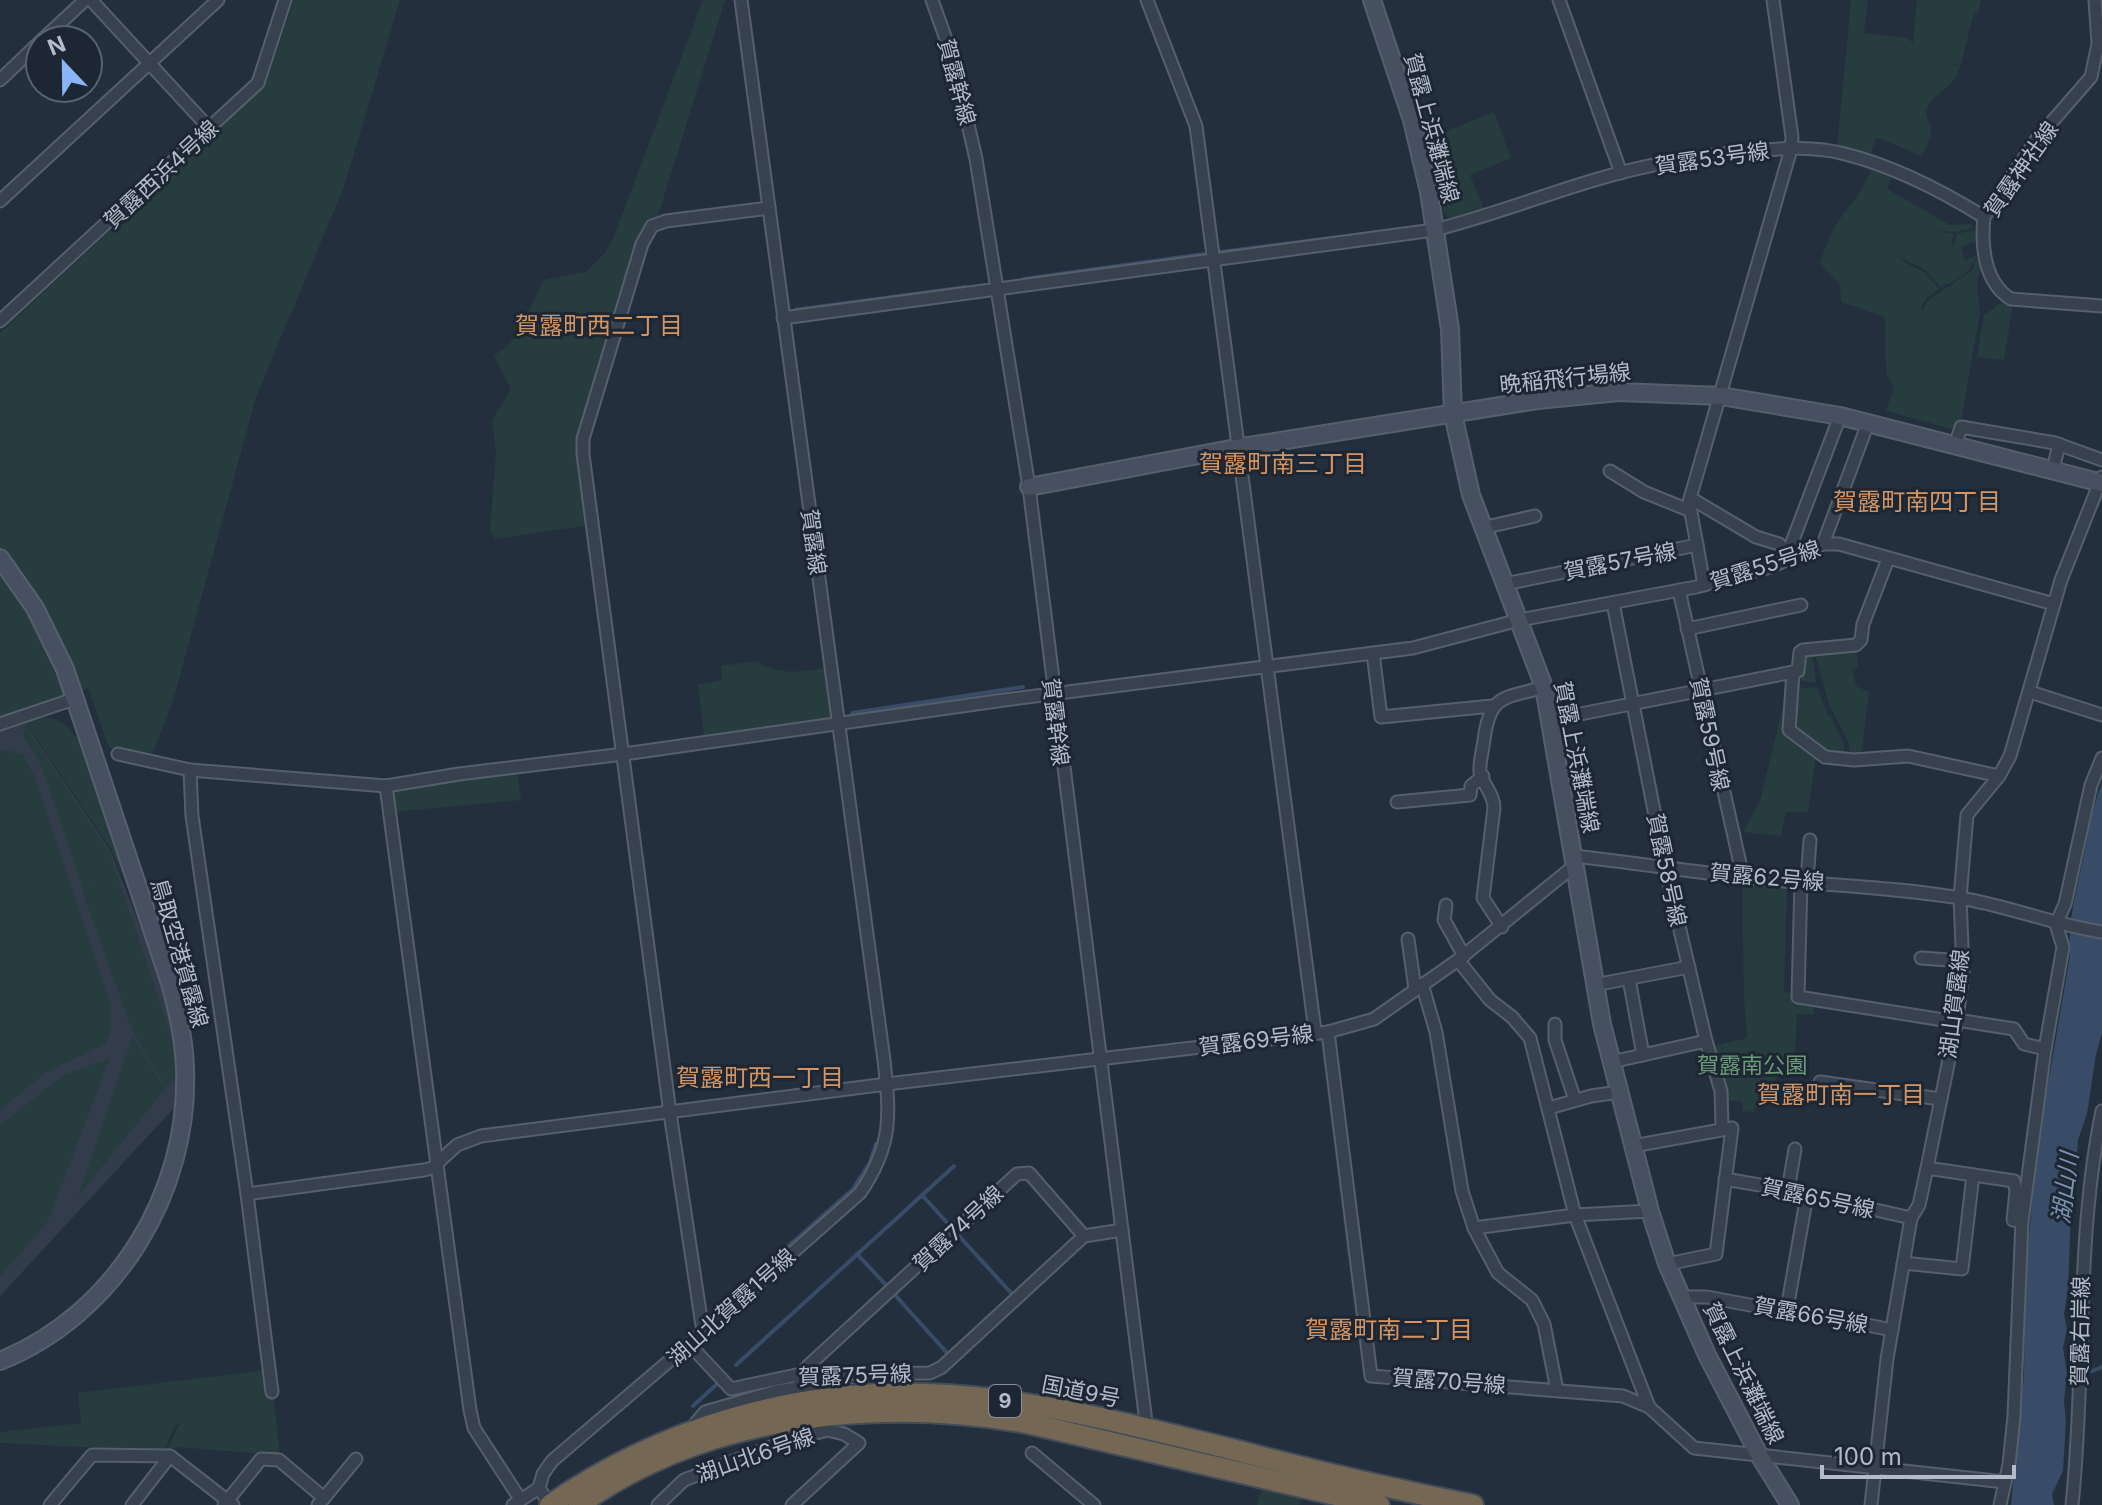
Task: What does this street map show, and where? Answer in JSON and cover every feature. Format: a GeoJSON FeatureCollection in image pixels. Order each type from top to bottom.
{"type":"FeatureCollection","features":[{"type":"Feature","properties":{"kind":"highway","name":"国道9号"},"geometry":{"type":"LineString","coordinates":[[547,1501],[621,1461],[688,1432],[737,1417],[783,1406],[873,1395],[930,1394],[988,1399],[1147,1428],[1473,1505]]}},
{"type":"Feature","properties":{"kind":"highway","name":"国道9号"},"geometry":{"type":"LineString","coordinates":[[579,1505],[622,1478],[694,1447],[768,1425],[846,1413],[905,1410],[993,1417],[1150,1450],[1356,1502],[1379,1505]]}},
{"type":"Feature","properties":{"kind":"street"},"geometry":{"type":"LineString","coordinates":[[59,24],[85,0]]}},
{"type":"Feature","properties":{"kind":"street"},"geometry":{"type":"LineString","coordinates":[[91,0],[210,129]]}},
{"type":"Feature","properties":{"kind":"street"},"geometry":{"type":"LineString","coordinates":[[0,201],[218,0]]}},
{"type":"Feature","properties":{"kind":"street","name":"賀露西浜4号線"},"geometry":{"type":"LineString","coordinates":[[0,321],[258,83],[285,0]]}},
{"type":"Feature","properties":{"kind":"street","name":"賀露線"},"geometry":{"type":"LineString","coordinates":[[741,0],[887,1084]]}},
{"type":"Feature","properties":{"kind":"street","name":"賀露幹線"},"geometry":{"type":"LineString","coordinates":[[932,0],[953,59],[976,159],[1029,487],[1150,1450]]}},
{"type":"Feature","properties":{"kind":"street"},"geometry":{"type":"LineString","coordinates":[[1147,0],[1196,126],[1236,448],[1322,1031]]}},
{"type":"Feature","properties":{"kind":"street","name":"賀露上浜灘端線"},"geometry":{"type":"LineString","coordinates":[[1372,0],[1412,120],[1429,192],[1450,329],[1453,414],[1471,495],[1544,687],[1594,985],[1650,1211],[1667,1264],[1707,1355],[1759,1455],[1790,1505]]}},
{"type":"Feature","properties":{"kind":"street"},"geometry":{"type":"LineString","coordinates":[[1559,0],[1621,173]]}},
{"type":"Feature","properties":{"kind":"street"},"geometry":{"type":"LineString","coordinates":[[1697,545],[1691,505],[1791,149],[1792,137],[1773,0]]}},
{"type":"Feature","properties":{"kind":"street","name":"賀露神社線"},"geometry":{"type":"LineString","coordinates":[[2095,0],[2098,44],[2091,77],[2037,139],[1984,217],[1982,231],[1985,258],[1991,277],[2001,293],[2011,299],[2102,306]]}},
{"type":"Feature","properties":{"kind":"street"},"geometry":{"type":"LineString","coordinates":[[0,80],[24,57]]}},
{"type":"Feature","properties":{"kind":"street","name":"賀露53号線"},"geometry":{"type":"LineString","coordinates":[[783,318],[1434,230],[1491,216],[1621,173],[1709,155],[1791,149],[1845,154],[1895,170],[1984,217]]}},
{"type":"Feature","properties":{"kind":"street"},"geometry":{"type":"LineString","coordinates":[[703,1332],[670,1113],[583,439],[642,244],[652,226],[666,221],[769,208]]}},
{"type":"Feature","properties":{"kind":"street","name":"晩稲飛行場線"},"geometry":{"type":"LineString","coordinates":[[1029,487],[1236,448],[1537,400],[1605,393],[1670,392],[1721,396],[1840,416],[2101,481]]}},
{"type":"Feature","properties":{"kind":"street"},"geometry":{"type":"LineString","coordinates":[[1791,557],[1791,545],[1840,416]]}},
{"type":"Feature","properties":{"kind":"street"},"geometry":{"type":"LineString","coordinates":[[1823,544],[1868,423]]}},
{"type":"Feature","properties":{"kind":"street"},"geometry":{"type":"LineString","coordinates":[[1955,446],[1961,427],[2059,444],[2102,460]]}},
{"type":"Feature","properties":{"kind":"street"},"geometry":{"type":"LineString","coordinates":[[2053,470],[2059,444]]}},
{"type":"Feature","properties":{"kind":"street"},"geometry":{"type":"LineString","coordinates":[[1610,471],[1644,492],[1691,505],[1756,537],[1779,544],[1791,557]]}},
{"type":"Feature","properties":{"kind":"street","name":"湖山賀露線"},"geometry":{"type":"LineString","coordinates":[[1871,1505],[1903,1263],[1911,1218],[1919,1205],[1956,1021],[1963,961],[1960,898],[1967,815],[1999,776],[2010,756],[2061,580],[2101,481]]}},
{"type":"Feature","properties":{"kind":"street"},"geometry":{"type":"LineString","coordinates":[[1482,528],[1535,516]]}},
{"type":"Feature","properties":{"kind":"street","name":"賀露55号線"},"geometry":{"type":"LineString","coordinates":[[118,754],[190,770],[386,786],[1433,644],[1519,620],[1704,585],[1770,567],[1823,544],[1839,544],[2054,604]]}},
{"type":"Feature","properties":{"kind":"street","name":"賀露57号線"},"geometry":{"type":"LineString","coordinates":[[1505,584],[1697,545],[1704,585]]}},
{"type":"Feature","properties":{"kind":"street","name":"鳥取空港賀露線"},"geometry":{"type":"LineString","coordinates":[[0,558],[44,624],[77,698],[176,1003],[186,1071],[183,1121],[173,1172],[145,1232],[120,1270],[90,1302],[65,1324],[30,1347],[0,1361]]}},
{"type":"Feature","properties":{"kind":"street"},"geometry":{"type":"LineString","coordinates":[[1550,720],[1798,671],[1800,652],[1803,650],[1856,645],[1861,640],[1863,624],[1888,559]]}},
{"type":"Feature","properties":{"kind":"street","name":"賀露59号線"},"geometry":{"type":"LineString","coordinates":[[1679,590],[1743,877]]}},
{"type":"Feature","properties":{"kind":"street","name":"賀露58号線"},"geometry":{"type":"LineString","coordinates":[[1613,603],[1665,866],[1706,1041],[1721,1091],[1722,1128],[1732,1128],[1725,1179]]}},
{"type":"Feature","properties":{"kind":"street"},"geometry":{"type":"LineString","coordinates":[[1687,629],[1801,605]]}},
{"type":"Feature","properties":{"kind":"street"},"geometry":{"type":"LineString","coordinates":[[1373,653],[1381,717],[1492,706],[1503,699],[1544,687]]}},
{"type":"Feature","properties":{"kind":"street"},"geometry":{"type":"LineString","coordinates":[[1793,672],[1789,730],[1825,757],[1854,760],[1908,756],[1999,776]]}},
{"type":"Feature","properties":{"kind":"street"},"geometry":{"type":"LineString","coordinates":[[2030,692],[2102,715]]}},
{"type":"Feature","properties":{"kind":"street"},"geometry":{"type":"LineString","coordinates":[[0,724],[77,698]]}},
{"type":"Feature","properties":{"kind":"street"},"geometry":{"type":"LineString","coordinates":[[1492,706],[1480,771],[1494,801],[1483,898],[1502,927]]}},
{"type":"Feature","properties":{"kind":"street"},"geometry":{"type":"LineString","coordinates":[[2000,1505],[2014,1416],[2022,1221],[2045,1049],[2063,947],[2056,924],[2065,904],[2091,785],[2102,758]]}},
{"type":"Feature","properties":{"kind":"street"},"geometry":{"type":"LineString","coordinates":[[190,770],[192,816],[247,1194],[272,1392]]}},
{"type":"Feature","properties":{"kind":"street"},"geometry":{"type":"LineString","coordinates":[[1397,802],[1470,795],[1471,786],[1483,776]]}},
{"type":"Feature","properties":{"kind":"street"},"geometry":{"type":"LineString","coordinates":[[386,786],[474,1428],[517,1502],[547,1501]]}},
{"type":"Feature","properties":{"kind":"street"},"geometry":{"type":"LineString","coordinates":[[1810,840],[1804,881],[1798,997],[2014,1029],[2024,1044],[2045,1049]]}},
{"type":"Feature","properties":{"kind":"street","name":"賀露69号線"},"geometry":{"type":"LineString","coordinates":[[247,1194],[424,1170],[432,1168],[437,1160],[457,1145],[481,1136],[1322,1031],[1374,1019],[1502,927],[1574,861]]}},
{"type":"Feature","properties":{"kind":"street","name":"賀露62号線"},"geometry":{"type":"LineString","coordinates":[[1574,861],[1665,866],[1743,877],[1960,898],[2019,911],[2056,924],[2102,932]]}},
{"type":"Feature","properties":{"kind":"street"},"geometry":{"type":"LineString","coordinates":[[1446,905],[1444,920],[1461,958],[1490,1000],[1512,1017],[1530,1038],[1575,1215],[1649,1407]]}},
{"type":"Feature","properties":{"kind":"street"},"geometry":{"type":"LineString","coordinates":[[1408,939],[1418,987],[1436,1032],[1462,1191],[1474,1228],[1498,1273],[1532,1300],[1544,1324],[1557,1390]]}},
{"type":"Feature","properties":{"kind":"street"},"geometry":{"type":"LineString","coordinates":[[1921,958],[1963,961]]}},
{"type":"Feature","properties":{"kind":"street"},"geometry":{"type":"LineString","coordinates":[[1594,985],[1689,967]]}},
{"type":"Feature","properties":{"kind":"street"},"geometry":{"type":"LineString","coordinates":[[1629,979],[1643,1055]]}},
{"type":"Feature","properties":{"kind":"street"},"geometry":{"type":"LineString","coordinates":[[1555,1024],[1555,1040],[1575,1100]]}},
{"type":"Feature","properties":{"kind":"street","name":"賀露70号線"},"geometry":{"type":"LineString","coordinates":[[1322,1031],[1371,1376],[1623,1396],[1649,1407],[1694,1448],[2005,1482]]}},
{"type":"Feature","properties":{"kind":"street"},"geometry":{"type":"LineString","coordinates":[[1611,1062],[1706,1041]]}},
{"type":"Feature","properties":{"kind":"street"},"geometry":{"type":"LineString","coordinates":[[1820,1082],[1940,1099]]}},
{"type":"Feature","properties":{"kind":"street","name":"湖山北賀露1号線"},"geometry":{"type":"LineString","coordinates":[[547,1501],[543,1474],[552,1461],[860,1193],[884,1150],[888,1128],[887,1084]]}},
{"type":"Feature","properties":{"kind":"street"},"geometry":{"type":"LineString","coordinates":[[1549,1108],[1619,1092]]}},
{"type":"Feature","properties":{"kind":"street","name":"賀露右岸線"},"geometry":{"type":"LineString","coordinates":[[2072,1505],[2087,1200],[2102,1111]]}},
{"type":"Feature","properties":{"kind":"street"},"geometry":{"type":"LineString","coordinates":[[1633,1146],[1722,1128]]}},
{"type":"Feature","properties":{"kind":"street"},"geometry":{"type":"LineString","coordinates":[[1788,1190],[1795,1149]]}},
{"type":"Feature","properties":{"kind":"street"},"geometry":{"type":"LineString","coordinates":[[1927,1168],[2014,1181],[2013,1220],[2022,1221]]}},
{"type":"Feature","properties":{"kind":"street","name":"賀露74号線"},"geometry":{"type":"LineString","coordinates":[[800,1380],[1017,1174],[1029,1173],[1084,1236]]}},
{"type":"Feature","properties":{"kind":"street"},"geometry":{"type":"LineString","coordinates":[[1903,1263],[1962,1269],[1973,1175]]}},
{"type":"Feature","properties":{"kind":"street"},"geometry":{"type":"LineString","coordinates":[[1667,1264],[1716,1254],[1725,1179]]}},
{"type":"Feature","properties":{"kind":"street","name":"賀露65号線"},"geometry":{"type":"LineString","coordinates":[[1725,1179],[1911,1218]]}},
{"type":"Feature","properties":{"kind":"street"},"geometry":{"type":"LineString","coordinates":[[1787,1309],[1807,1195]]}},
{"type":"Feature","properties":{"kind":"street"},"geometry":{"type":"LineString","coordinates":[[1474,1228],[1575,1215],[1650,1211]]}},
{"type":"Feature","properties":{"kind":"street"},"geometry":{"type":"LineString","coordinates":[[1084,1236],[1122,1230]]}},
{"type":"Feature","properties":{"kind":"street","name":"賀露75号線"},"geometry":{"type":"LineString","coordinates":[[749,1385],[930,1373],[942,1367],[1084,1236]]}},
{"type":"Feature","properties":{"kind":"street","name":"賀露66号線"},"geometry":{"type":"LineString","coordinates":[[1682,1297],[1707,1297],[1787,1309],[1892,1330]]}},
{"type":"Feature","properties":{"kind":"street"},"geometry":{"type":"LineString","coordinates":[[689,1344],[731,1389],[749,1385],[749,1398]]}},
{"type":"Feature","properties":{"kind":"street"},"geometry":{"type":"LineString","coordinates":[[688,1432],[705,1412],[800,1380],[873,1395]]}},
{"type":"Feature","properties":{"kind":"street","name":"湖山北6号線"},"geometry":{"type":"LineString","coordinates":[[658,1505],[684,1480],[781,1443],[827,1430],[844,1434],[859,1443],[792,1505]]}},
{"type":"Feature","properties":{"kind":"street"},"geometry":{"type":"LineString","coordinates":[[1032,1453],[1094,1505]]}},
{"type":"Feature","properties":{"kind":"street"},"geometry":{"type":"LineString","coordinates":[[50,1505],[92,1455],[170,1456],[228,1503],[261,1459],[279,1460],[321,1501],[356,1459]]}},
{"type":"Feature","properties":{"kind":"street"},"geometry":{"type":"LineString","coordinates":[[132,1505],[170,1456]]}},
{"type":"Feature","properties":{"kind":"shaded area"},"geometry":{"type":"Polygon","coordinates":[[[24,721],[110,850],[160,976],[173,1028],[177,1082],[174,1108],[0,1296],[0,726],[24,721]]]}},
{"type":"Feature","properties":{"kind":"green space"},"geometry":{"type":"Polygon","coordinates":[[[294,0],[400,0],[344,187],[256,397],[173,701],[151,757],[109,748],[88,688],[0,720],[0,333],[261,90],[294,0]]]}},
{"type":"Feature","properties":{"kind":"green space"},"geometry":{"type":"Polygon","coordinates":[[[703,0],[725,0],[656,222],[652,224],[583,431],[591,525],[495,539],[490,530],[496,454],[492,420],[511,389],[494,355],[521,330],[544,280],[586,272],[605,253],[613,239],[703,0]]]}},
{"type":"Feature","properties":{"kind":"green space"},"geometry":{"type":"Polygon","coordinates":[[[1851,0],[1868,0],[1864,33],[1907,38],[1913,43],[1917,0],[1981,0],[1978,13],[1974,12],[1961,65],[1948,64],[1960,66],[1957,75],[1928,106],[1926,113],[1931,134],[1922,156],[1876,137],[1870,158],[1837,148],[1851,0]]]}},
{"type":"Feature","properties":{"kind":"green space"},"geometry":{"type":"Polygon","coordinates":[[[1494,112],[1511,158],[1470,175],[1485,211],[1454,219],[1444,214],[1428,139],[1494,112]]]}},
{"type":"Feature","properties":{"kind":"green space"},"geometry":{"type":"Polygon","coordinates":[[[1872,167],[1893,175],[1887,189],[1950,225],[1971,224],[1973,228],[1956,232],[1937,231],[1954,234],[1953,246],[1957,234],[1974,230],[1977,240],[1961,247],[1965,260],[1980,254],[1974,260],[1966,273],[1940,287],[1927,271],[1899,256],[1926,273],[1939,289],[1926,299],[1921,308],[1923,312],[1927,301],[1973,270],[1974,262],[1980,257],[1982,266],[1977,283],[1980,313],[1960,426],[1952,429],[1886,411],[1894,387],[1886,375],[1885,317],[1841,302],[1840,285],[1820,263],[1835,227],[1862,188],[1872,167]]]}},
{"type":"Feature","properties":{"kind":"green space"},"geometry":{"type":"Polygon","coordinates":[[[2004,301],[2013,303],[2004,360],[1977,357],[1984,315],[2004,301]]]}},
{"type":"Feature","properties":{"kind":"green space"},"geometry":{"type":"Polygon","coordinates":[[[1857,648],[1858,667],[1852,670],[1856,686],[1869,692],[1861,757],[1851,758],[1848,741],[1829,705],[1816,657],[1813,658],[1816,683],[1801,681],[1802,656],[1857,648]]]}},
{"type":"Feature","properties":{"kind":"green space"},"geometry":{"type":"Polygon","coordinates":[[[756,661],[781,671],[825,668],[830,718],[708,738],[704,736],[698,685],[722,680],[721,666],[756,661]]]}},
{"type":"Feature","properties":{"kind":"green space"},"geometry":{"type":"Polygon","coordinates":[[[1798,683],[1801,688],[1817,687],[1828,716],[1831,716],[1844,744],[1846,758],[1822,750],[1802,731],[1793,728],[1795,686],[1798,683]]]}},
{"type":"Feature","properties":{"kind":"green space"},"geometry":{"type":"Polygon","coordinates":[[[1782,711],[1816,756],[1808,812],[1786,812],[1781,836],[1743,832],[1760,801],[1782,711]]]}},
{"type":"Feature","properties":{"kind":"green space"},"geometry":{"type":"Polygon","coordinates":[[[44,717],[64,724],[84,745],[124,871],[121,872],[111,849],[25,721],[44,717]]]}},
{"type":"Feature","properties":{"kind":"green space"},"geometry":{"type":"Polygon","coordinates":[[[23,722],[109,851],[174,1045],[176,1076],[166,1088],[133,1032],[82,891],[95,885],[83,889],[41,765],[24,738],[23,722]]]}},
{"type":"Feature","properties":{"kind":"green space"},"geometry":{"type":"Polygon","coordinates":[[[8,750],[24,756],[34,775],[111,1006],[111,1031],[105,1044],[46,1072],[0,1110],[0,751],[8,750]]]}},
{"type":"Feature","properties":{"kind":"green space"},"geometry":{"type":"Polygon","coordinates":[[[517,769],[521,800],[392,812],[391,798],[398,789],[517,769]]]}},
{"type":"Feature","properties":{"kind":"green space","name":"賀露南公園"},"geometry":{"type":"Polygon","coordinates":[[[1742,881],[1787,885],[1784,992],[1794,993],[1814,1003],[1814,1014],[1797,1014],[1795,1051],[1753,1112],[1742,1111],[1742,1102],[1727,1100],[1722,1076],[1726,1075],[1725,1068],[1720,1067],[1712,1046],[1747,1038],[1742,881]]]}},
{"type":"Feature","properties":{"kind":"green space"},"geometry":{"type":"Polygon","coordinates":[[[132,1035],[165,1089],[78,1196],[129,1048],[132,1035]]]}},
{"type":"Feature","properties":{"kind":"green space"},"geometry":{"type":"Polygon","coordinates":[[[1322,1036],[1363,1381],[1323,1059],[1322,1036]]]}},
{"type":"Feature","properties":{"kind":"green space"},"geometry":{"type":"Polygon","coordinates":[[[110,1058],[47,1223],[0,1276],[0,1125],[64,1075],[110,1058]]]}},
{"type":"Feature","properties":{"kind":"green space"},"geometry":{"type":"Polygon","coordinates":[[[266,1370],[273,1392],[280,1455],[177,1447],[166,1451],[181,1421],[174,1428],[164,1451],[0,1443],[0,1432],[81,1423],[78,1393],[266,1370]]]}},
{"type":"Feature","properties":{"kind":"green space"},"geometry":{"type":"Polygon","coordinates":[[[1262,1488],[1303,1498],[1299,1505],[1257,1505],[1262,1488]]]}},
{"type":"Feature","properties":{"kind":"water"},"geometry":{"type":"Polygon","coordinates":[[[1411,228],[1220,252],[1220,250],[1411,228]]]}},
{"type":"Feature","properties":{"kind":"water"},"geometry":{"type":"Polygon","coordinates":[[[1205,254],[1023,280],[1023,277],[1205,254]]]}},
{"type":"Feature","properties":{"kind":"water"},"geometry":{"type":"Polygon","coordinates":[[[967,285],[967,288],[794,310],[794,308],[967,285]]]}},
{"type":"Feature","properties":{"kind":"water","name":"湖山川"},"geometry":{"type":"Polygon","coordinates":[[[2102,783],[2102,1033],[2087,1114],[2078,1140],[2072,1186],[2068,1289],[2064,1314],[2067,1330],[2063,1348],[2067,1373],[2063,1471],[2052,1494],[2054,1505],[2011,1505],[2024,1375],[2025,1285],[2036,1154],[2070,956],[2074,903],[2102,783]]]}},
{"type":"Feature","properties":{"kind":"waterway"},"geometry":{"type":"LineString","coordinates":[[852,713],[1023,687]]}},
{"type":"Feature","properties":{"kind":"waterway"},"geometry":{"type":"LineString","coordinates":[[708,1317],[853,1189],[870,1162],[876,1144]]}},
{"type":"Feature","properties":{"kind":"waterway"},"geometry":{"type":"LineString","coordinates":[[736,1365],[954,1166]]}},
{"type":"Feature","properties":{"kind":"waterway"},"geometry":{"type":"LineString","coordinates":[[922,1195],[951,1227]]}},
{"type":"Feature","properties":{"kind":"waterway"},"geometry":{"type":"LineString","coordinates":[[959,1236],[1013,1295]]}},
{"type":"Feature","properties":{"kind":"waterway"},"geometry":{"type":"LineString","coordinates":[[857,1254],[887,1286]]}},
{"type":"Feature","properties":{"kind":"waterway"},"geometry":{"type":"LineString","coordinates":[[895,1295],[948,1354]]}},
{"type":"Feature","properties":{"kind":"waterway"},"geometry":{"type":"LineString","coordinates":[[2092,1371],[2102,1367]]}},
{"type":"Feature","properties":{"kind":"waterway"},"geometry":{"type":"LineString","coordinates":[[693,1406],[717,1384]]}},
{"type":"Feature","properties":{"kind":"district","name":"賀露町西二丁目"},"geometry":{"type":"Point","coordinates":[599,325]}},
{"type":"Feature","properties":{"kind":"district","name":"賀露町南三丁目"},"geometry":{"type":"Point","coordinates":[1283,463]}},
{"type":"Feature","properties":{"kind":"district","name":"賀露町南四丁目"},"geometry":{"type":"Point","coordinates":[1917,501]}},
{"type":"Feature","properties":{"kind":"district","name":"賀露町西一丁目"},"geometry":{"type":"Point","coordinates":[760,1077]}},
{"type":"Feature","properties":{"kind":"district","name":"賀露町南一丁目"},"geometry":{"type":"Point","coordinates":[1841,1094]}},
{"type":"Feature","properties":{"kind":"district","name":"賀露町南二丁目"},"geometry":{"type":"Point","coordinates":[1389,1329]}}]}
